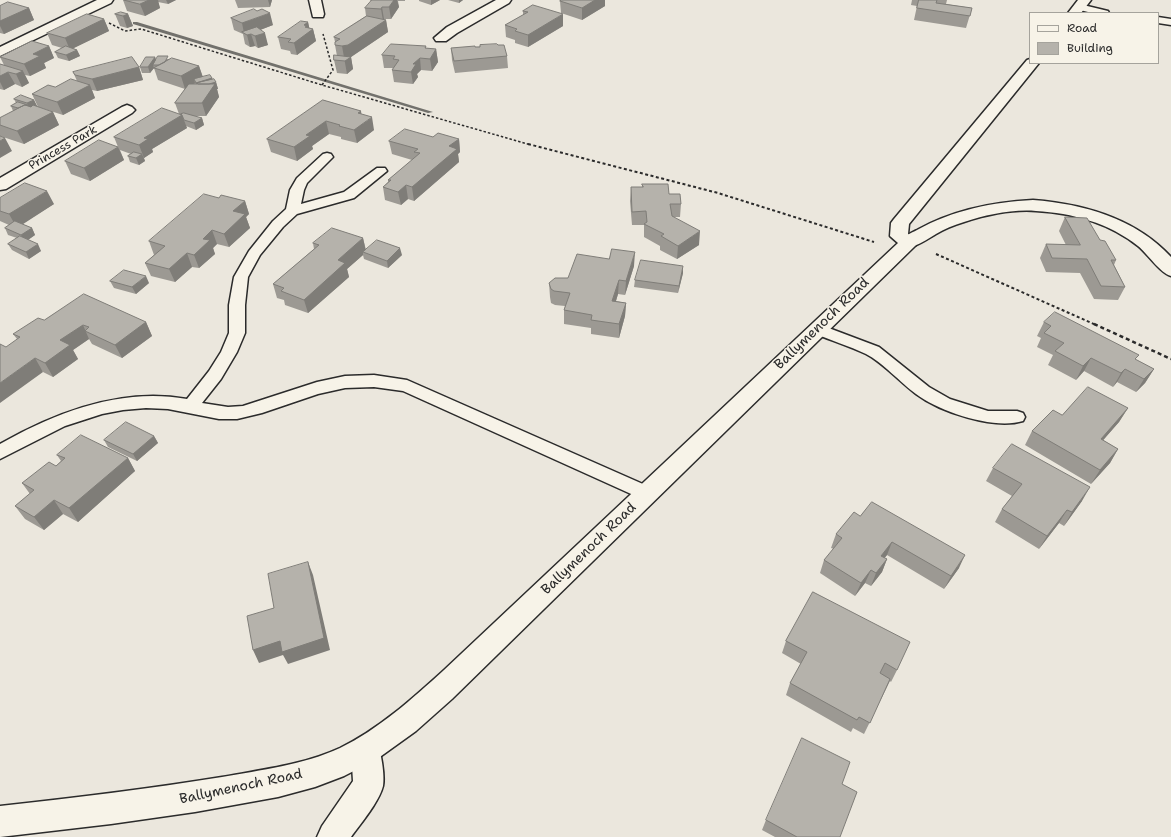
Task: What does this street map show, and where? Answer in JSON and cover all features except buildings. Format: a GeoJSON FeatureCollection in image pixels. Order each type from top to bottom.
{"type":"FeatureCollection","features":[{"type":"Feature","properties":{"kind":"street"},"geometry":{"type":"LineString","coordinates":[[0,52],[107,0]]}},
{"type":"Feature","properties":{"kind":"street"},"geometry":{"type":"LineString","coordinates":[[315,0],[318,14]]}},
{"type":"Feature","properties":{"kind":"street"},"geometry":{"type":"LineString","coordinates":[[441,38],[452,30],[505,0]]}},
{"type":"Feature","properties":{"kind":"street"},"geometry":{"type":"LineString","coordinates":[[904,246],[899,236],[900,223],[1031,64]]}},
{"type":"Feature","properties":{"kind":"street","name":"Princess Park"},"geometry":{"type":"LineString","coordinates":[[0,185],[127,110]]}},
{"type":"Feature","properties":{"kind":"street","name":"Ballymenoch Road"},"geometry":{"type":"LineString","coordinates":[[0,822],[182,800],[260,786],[335,764],[366,750],[395,732],[420,711],[904,246],[926,230],[976,212],[1024,205],[1054,206],[1087,214],[1125,229],[1150,245],[1171,270]]}},
{"type":"Feature","properties":{"kind":"street"},"geometry":{"type":"LineString","coordinates":[[333,837],[368,785],[366,750]]}},
{"type":"Feature","properties":{"kind":"lane"},"geometry":{"type":"LineString","coordinates":[[1079,7],[1100,12]]}},
{"type":"Feature","properties":{"kind":"lane"},"geometry":{"type":"LineString","coordinates":[[1159,20],[1171,22]]}},
{"type":"Feature","properties":{"kind":"lane"},"geometry":{"type":"LineString","coordinates":[[191,406],[215,374],[229,352],[237,333],[237,305],[241,277],[254,254],[278,224],[292,211],[296,204],[297,188],[312,170],[327,157]]}},
{"type":"Feature","properties":{"kind":"lane"},"geometry":{"type":"LineString","coordinates":[[292,211],[349,195],[381,171]]}},
{"type":"Feature","properties":{"kind":"lane"},"geometry":{"type":"LineString","coordinates":[[818,329],[873,350],[923,391],[944,402],[988,417],[1017,417]]}},
{"type":"Feature","properties":{"kind":"lane"},"geometry":{"type":"LineString","coordinates":[[0,452],[43,428],[67,418],[93,410],[144,402],[168,402],[191,406],[205,411],[237,413],[253,410],[331,384],[359,380],[390,382],[407,386],[646,493]]}},
{"type":"Feature","properties":{"kind":"path"},"geometry":{"type":"LineString","coordinates":[[82,12],[104,18],[112,25],[125,31],[141,29],[322,85],[568,155],[718,193],[904,246],[1171,359]]}},
{"type":"Feature","properties":{"kind":"path"},"geometry":{"type":"LineString","coordinates":[[318,14],[333,70],[322,85]]}},
{"type":"Feature","properties":{"kind":"waterway"},"geometry":{"type":"LineString","coordinates":[[135,23],[430,112]]}}]}
